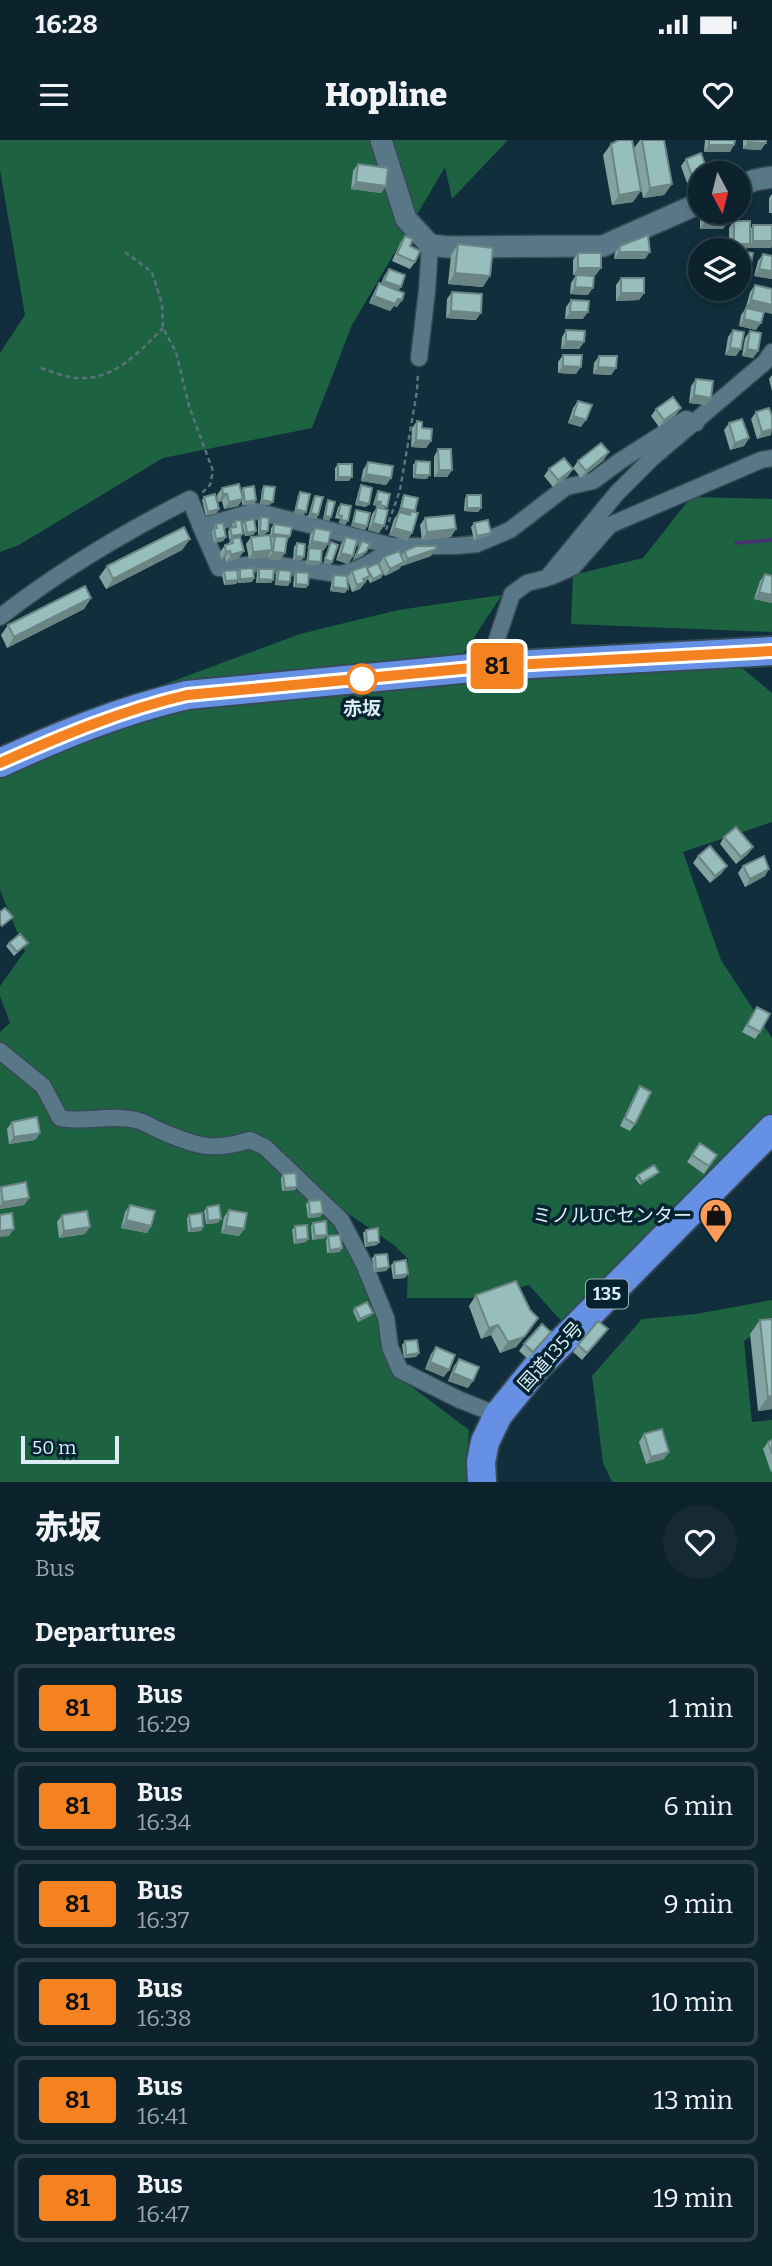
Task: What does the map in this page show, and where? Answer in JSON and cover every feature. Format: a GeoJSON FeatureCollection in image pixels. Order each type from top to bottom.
{"type":"FeatureCollection","features":[{"type":"Feature","properties":{"kind":"highway"},"geometry":{"type":"LineString","coordinates":[[0,763],[109,717],[187,695],[493,666],[772,651]]}},
{"type":"Feature","properties":{"kind":"highway","name":"国道135号"},"geometry":{"type":"LineString","coordinates":[[482,1482],[481,1462],[485,1442],[498,1415],[536,1368],[772,1129]]}},
{"type":"Feature","properties":{"kind":"street"},"geometry":{"type":"LineString","coordinates":[[381,140],[406,219],[430,245],[603,246],[688,208]]}},
{"type":"Feature","properties":{"kind":"street"},"geometry":{"type":"LineString","coordinates":[[751,182],[772,177]]}},
{"type":"Feature","properties":{"kind":"street"},"geometry":{"type":"LineString","coordinates":[[419,358],[428,291],[430,245]]}},
{"type":"Feature","properties":{"kind":"street"},"geometry":{"type":"LineString","coordinates":[[547,578],[617,494],[651,459],[765,362],[772,352]]}},
{"type":"Feature","properties":{"kind":"street"},"geometry":{"type":"LineString","coordinates":[[201,527],[255,511],[387,545],[455,547],[477,544],[510,530],[566,487],[593,481],[686,419],[695,423]]}},
{"type":"Feature","properties":{"kind":"street"},"geometry":{"type":"LineString","coordinates":[[493,666],[497,639],[512,594],[527,583],[573,568],[610,525],[761,460],[772,458]]}},
{"type":"Feature","properties":{"kind":"street"},"geometry":{"type":"LineString","coordinates":[[0,617],[71,565],[190,499],[219,569],[265,564],[347,573],[387,553],[387,545]]}},
{"type":"Feature","properties":{"kind":"street"},"geometry":{"type":"LineString","coordinates":[[0,1051],[43,1086],[60,1118],[76,1121],[109,1118],[136,1120],[206,1148],[250,1140],[265,1147],[341,1220],[364,1264],[386,1318],[390,1347],[400,1370],[460,1400],[498,1415]]}},
{"type":"Feature","properties":{"kind":"path"},"geometry":{"type":"LineString","coordinates":[[125,251],[152,272],[162,304],[163,328],[176,352],[189,406],[213,471],[210,485],[204,492],[190,499]]}},
{"type":"Feature","properties":{"kind":"path"},"geometry":{"type":"LineString","coordinates":[[41,368],[78,378],[98,377],[127,363],[163,328]]}},
{"type":"Feature","properties":{"kind":"path"},"geometry":{"type":"LineString","coordinates":[[387,545],[400,490],[417,391],[419,358]]}},
{"type":"Feature","properties":{"kind":"green space"},"geometry":{"type":"Polygon","coordinates":[[[0,140],[508,140],[452,199],[445,167],[352,325],[312,428],[163,458],[19,545],[0,552],[0,353],[25,315],[0,170],[0,140]]]}},
{"type":"Feature","properties":{"kind":"green space"},"geometry":{"type":"Polygon","coordinates":[[[691,497],[772,499],[772,632],[571,624],[573,575],[643,558],[691,497]]]}},
{"type":"Feature","properties":{"kind":"green space"},"geometry":{"type":"Polygon","coordinates":[[[502,595],[442,686],[534,677],[741,667],[772,693],[772,822],[683,852],[721,960],[772,1038],[772,1113],[563,1323],[529,1285],[474,1298],[407,1298],[408,1259],[394,1245],[252,1148],[332,1218],[392,1332],[404,1381],[469,1430],[467,1482],[0,1482],[0,1032],[10,1023],[0,996],[0,986],[25,951],[0,890],[0,773],[79,740],[157,687],[300,634],[398,610],[502,595]]]}},
{"type":"Feature","properties":{"kind":"green space"},"geometry":{"type":"Polygon","coordinates":[[[772,1300],[772,1321],[744,1341],[752,1422],[772,1420],[772,1482],[612,1482],[603,1463],[592,1376],[642,1319],[696,1314],[772,1300]]]}},
{"type":"Feature","properties":{"kind":"building"},"geometry":{"type":"Polygon","coordinates":[[[619,140],[632,140],[641,191],[619,195],[611,144],[619,140]]]}},
{"type":"Feature","properties":{"kind":"building"},"geometry":{"type":"Polygon","coordinates":[[[642,140],[664,140],[672,184],[650,188],[642,140]]]}},
{"type":"Feature","properties":{"kind":"building"},"geometry":{"type":"Polygon","coordinates":[[[709,140],[735,140],[734,145],[709,145],[709,140]]]}},
{"type":"Feature","properties":{"kind":"building"},"geometry":{"type":"Polygon","coordinates":[[[766,140],[766,143],[748,142],[766,140]]]}},
{"type":"Feature","properties":{"kind":"building"},"geometry":{"type":"Polygon","coordinates":[[[701,153],[704,161],[688,161],[688,165],[686,159],[701,153]]]}},
{"type":"Feature","properties":{"kind":"building"},"geometry":{"type":"Polygon","coordinates":[[[358,164],[388,168],[386,186],[356,182],[358,164]]]}},
{"type":"Feature","properties":{"kind":"building"},"geometry":{"type":"Polygon","coordinates":[[[734,224],[750,224],[750,238],[734,238],[734,224]]]}},
{"type":"Feature","properties":{"kind":"building"},"geometry":{"type":"Polygon","coordinates":[[[753,225],[772,225],[772,241],[753,241],[753,225]]]}},
{"type":"Feature","properties":{"kind":"building"},"geometry":{"type":"Polygon","coordinates":[[[648,235],[650,252],[619,252],[620,246],[648,235]]]}},
{"type":"Feature","properties":{"kind":"building"},"geometry":{"type":"Polygon","coordinates":[[[405,236],[413,239],[410,246],[420,251],[415,262],[397,254],[405,236]]]}},
{"type":"Feature","properties":{"kind":"building"},"geometry":{"type":"Polygon","coordinates":[[[458,244],[493,248],[490,276],[455,273],[458,244]]]}},
{"type":"Feature","properties":{"kind":"building"},"geometry":{"type":"Polygon","coordinates":[[[578,253],[601,253],[601,268],[578,268],[578,253]]]}},
{"type":"Feature","properties":{"kind":"building"},"geometry":{"type":"Polygon","coordinates":[[[763,254],[772,256],[772,271],[759,269],[763,254]]]}},
{"type":"Feature","properties":{"kind":"building"},"geometry":{"type":"Polygon","coordinates":[[[389,269],[405,275],[401,287],[384,281],[389,269]]]}},
{"type":"Feature","properties":{"kind":"building"},"geometry":{"type":"Polygon","coordinates":[[[576,275],[594,276],[593,288],[575,287],[576,275]]]}},
{"type":"Feature","properties":{"kind":"building"},"geometry":{"type":"Polygon","coordinates":[[[621,278],[644,278],[644,293],[621,293],[621,278]]]}},
{"type":"Feature","properties":{"kind":"building"},"geometry":{"type":"Polygon","coordinates":[[[379,283],[404,293],[402,300],[398,299],[395,304],[374,296],[379,283]]]}},
{"type":"Feature","properties":{"kind":"building"},"geometry":{"type":"Polygon","coordinates":[[[755,285],[772,289],[772,305],[751,300],[755,285]]]}},
{"type":"Feature","properties":{"kind":"building"},"geometry":{"type":"Polygon","coordinates":[[[452,292],[482,294],[481,313],[451,311],[452,292]]]}},
{"type":"Feature","properties":{"kind":"building"},"geometry":{"type":"Polygon","coordinates":[[[571,300],[589,301],[588,312],[570,312],[571,300]]]}},
{"type":"Feature","properties":{"kind":"building"},"geometry":{"type":"Polygon","coordinates":[[[746,308],[764,312],[761,323],[744,319],[746,308]]]}},
{"type":"Feature","properties":{"kind":"building"},"geometry":{"type":"Polygon","coordinates":[[[566,330],[585,331],[584,342],[566,341],[566,330]]]}},
{"type":"Feature","properties":{"kind":"building"},"geometry":{"type":"Polygon","coordinates":[[[733,330],[744,332],[741,349],[730,348],[733,330]]]}},
{"type":"Feature","properties":{"kind":"building"},"geometry":{"type":"Polygon","coordinates":[[[750,331],[761,333],[758,351],[747,349],[750,331]]]}},
{"type":"Feature","properties":{"kind":"building"},"geometry":{"type":"Polygon","coordinates":[[[563,355],[582,355],[581,367],[563,366],[563,355]]]}},
{"type":"Feature","properties":{"kind":"building"},"geometry":{"type":"Polygon","coordinates":[[[599,356],[617,356],[616,368],[598,367],[599,356]]]}},
{"type":"Feature","properties":{"kind":"building"},"geometry":{"type":"Polygon","coordinates":[[[696,379],[713,381],[711,398],[694,395],[696,379]]]}},
{"type":"Feature","properties":{"kind":"building"},"geometry":{"type":"Polygon","coordinates":[[[673,397],[681,408],[664,420],[656,409],[673,397]]]}},
{"type":"Feature","properties":{"kind":"building"},"geometry":{"type":"Polygon","coordinates":[[[578,401],[592,405],[586,420],[573,416],[578,401]]]}},
{"type":"Feature","properties":{"kind":"building"},"geometry":{"type":"Polygon","coordinates":[[[769,408],[772,429],[762,432],[756,412],[769,408]]]}},
{"type":"Feature","properties":{"kind":"building"},"geometry":{"type":"Polygon","coordinates":[[[742,419],[749,438],[735,443],[729,423],[742,419]]]}},
{"type":"Feature","properties":{"kind":"building"},"geometry":{"type":"Polygon","coordinates":[[[417,421],[422,422],[422,428],[432,429],[431,441],[416,440],[417,421]]]}},
{"type":"Feature","properties":{"kind":"building"},"geometry":{"type":"Polygon","coordinates":[[[601,443],[609,452],[586,471],[578,461],[601,443]]]}},
{"type":"Feature","properties":{"kind":"building"},"geometry":{"type":"Polygon","coordinates":[[[438,449],[451,449],[452,470],[439,470],[438,449]]]}},
{"type":"Feature","properties":{"kind":"building"},"geometry":{"type":"Polygon","coordinates":[[[564,458],[573,469],[558,480],[549,469],[564,458]]]}},
{"type":"Feature","properties":{"kind":"building"},"geometry":{"type":"Polygon","coordinates":[[[416,461],[430,462],[430,475],[415,475],[416,461]]]}},
{"type":"Feature","properties":{"kind":"building"},"geometry":{"type":"Polygon","coordinates":[[[368,462],[393,466],[391,478],[366,474],[368,462]]]}},
{"type":"Feature","properties":{"kind":"building"},"geometry":{"type":"Polygon","coordinates":[[[338,464],[352,464],[352,477],[338,477],[338,464]]]}},
{"type":"Feature","properties":{"kind":"building"},"geometry":{"type":"Polygon","coordinates":[[[239,484],[243,499],[229,502],[222,488],[239,484]]]}},
{"type":"Feature","properties":{"kind":"building"},"geometry":{"type":"Polygon","coordinates":[[[361,485],[372,488],[369,504],[358,501],[361,485]]]}},
{"type":"Feature","properties":{"kind":"building"},"geometry":{"type":"Polygon","coordinates":[[[254,486],[256,500],[245,502],[243,488],[254,486]]]}},
{"type":"Feature","properties":{"kind":"building"},"geometry":{"type":"Polygon","coordinates":[[[264,486],[275,487],[273,502],[262,500],[264,486]]]}},
{"type":"Feature","properties":{"kind":"building"},"geometry":{"type":"Polygon","coordinates":[[[378,491],[390,494],[387,507],[376,501],[378,491]]]}},
{"type":"Feature","properties":{"kind":"building"},"geometry":{"type":"Polygon","coordinates":[[[300,492],[310,494],[306,512],[296,509],[300,492]]]}},
{"type":"Feature","properties":{"kind":"building"},"geometry":{"type":"Polygon","coordinates":[[[215,494],[219,509],[208,512],[204,497],[215,494]]]}},
{"type":"Feature","properties":{"kind":"building"},"geometry":{"type":"Polygon","coordinates":[[[404,495],[418,498],[415,511],[401,508],[404,495]]]}},
{"type":"Feature","properties":{"kind":"building"},"geometry":{"type":"Polygon","coordinates":[[[467,495],[481,495],[481,508],[467,508],[467,495]]]}},
{"type":"Feature","properties":{"kind":"building"},"geometry":{"type":"Polygon","coordinates":[[[315,496],[323,497],[318,515],[311,513],[315,496]]]}},
{"type":"Feature","properties":{"kind":"building"},"geometry":{"type":"Polygon","coordinates":[[[328,500],[335,502],[331,517],[325,516],[328,500]]]}},
{"type":"Feature","properties":{"kind":"building"},"geometry":{"type":"Polygon","coordinates":[[[341,504],[351,506],[348,521],[341,520],[342,516],[338,515],[341,504]]]}},
{"type":"Feature","properties":{"kind":"building"},"geometry":{"type":"Polygon","coordinates":[[[377,507],[388,510],[384,526],[373,523],[377,507]]]}},
{"type":"Feature","properties":{"kind":"building"},"geometry":{"type":"Polygon","coordinates":[[[356,510],[370,513],[367,526],[353,523],[356,510]]]}},
{"type":"Feature","properties":{"kind":"building"},"geometry":{"type":"Polygon","coordinates":[[[411,511],[418,513],[412,533],[394,528],[399,512],[410,515],[411,511]]]}},
{"type":"Feature","properties":{"kind":"building"},"geometry":{"type":"Polygon","coordinates":[[[454,515],[456,529],[427,532],[425,518],[454,515]]]}},
{"type":"Feature","properties":{"kind":"building"},"geometry":{"type":"Polygon","coordinates":[[[261,517],[269,518],[268,531],[260,531],[261,517]]]}},
{"type":"Feature","properties":{"kind":"building"},"geometry":{"type":"Polygon","coordinates":[[[254,519],[256,531],[247,533],[245,521],[254,519]]]}},
{"type":"Feature","properties":{"kind":"building"},"geometry":{"type":"Polygon","coordinates":[[[241,520],[243,534],[232,536],[230,528],[236,527],[235,521],[241,520]]]}},
{"type":"Feature","properties":{"kind":"building"},"geometry":{"type":"Polygon","coordinates":[[[488,520],[491,533],[477,536],[474,523],[488,520]]]}},
{"type":"Feature","properties":{"kind":"building"},"geometry":{"type":"Polygon","coordinates":[[[223,523],[226,537],[216,539],[214,528],[217,528],[216,524],[223,523]]]}},
{"type":"Feature","properties":{"kind":"building"},"geometry":{"type":"Polygon","coordinates":[[[274,524],[292,527],[290,536],[273,534],[274,524]]]}},
{"type":"Feature","properties":{"kind":"building"},"geometry":{"type":"Polygon","coordinates":[[[184,527],[190,539],[113,579],[107,566],[184,527]]]}},
{"type":"Feature","properties":{"kind":"building"},"geometry":{"type":"Polygon","coordinates":[[[315,528],[331,531],[328,544],[312,541],[315,528]]]}},
{"type":"Feature","properties":{"kind":"building"},"geometry":{"type":"Polygon","coordinates":[[[270,535],[272,550],[253,552],[251,537],[270,535]]]}},
{"type":"Feature","properties":{"kind":"building"},"geometry":{"type":"Polygon","coordinates":[[[275,536],[287,537],[285,553],[273,552],[275,536]]]}},
{"type":"Feature","properties":{"kind":"building"},"geometry":{"type":"Polygon","coordinates":[[[240,537],[244,551],[231,555],[230,551],[226,552],[225,545],[240,537]]]}},
{"type":"Feature","properties":{"kind":"building"},"geometry":{"type":"Polygon","coordinates":[[[346,537],[357,540],[353,556],[341,553],[346,537]]]}},
{"type":"Feature","properties":{"kind":"building"},"geometry":{"type":"Polygon","coordinates":[[[362,541],[370,544],[366,552],[355,557],[362,541]]]}},
{"type":"Feature","properties":{"kind":"building"},"geometry":{"type":"Polygon","coordinates":[[[331,542],[338,545],[332,562],[325,559],[331,542]]]}},
{"type":"Feature","properties":{"kind":"building"},"geometry":{"type":"Polygon","coordinates":[[[297,543],[305,544],[304,557],[296,556],[297,543]]]}},
{"type":"Feature","properties":{"kind":"building"},"geometry":{"type":"Polygon","coordinates":[[[416,546],[436,546],[436,549],[407,559],[405,551],[416,546]]]}},
{"type":"Feature","properties":{"kind":"building"},"geometry":{"type":"Polygon","coordinates":[[[309,548],[322,549],[321,562],[308,561],[309,548]]]}},
{"type":"Feature","properties":{"kind":"building"},"geometry":{"type":"Polygon","coordinates":[[[399,551],[404,562],[390,569],[384,557],[399,551]]]}},
{"type":"Feature","properties":{"kind":"building"},"geometry":{"type":"Polygon","coordinates":[[[378,563],[383,574],[373,579],[367,568],[378,563]]]}},
{"type":"Feature","properties":{"kind":"building"},"geometry":{"type":"Polygon","coordinates":[[[366,566],[370,576],[357,585],[352,571],[366,566]]]}},
{"type":"Feature","properties":{"kind":"building"},"geometry":{"type":"Polygon","coordinates":[[[253,568],[254,578],[240,579],[240,569],[253,568]]]}},
{"type":"Feature","properties":{"kind":"building"},"geometry":{"type":"Polygon","coordinates":[[[259,569],[274,569],[273,580],[259,579],[259,569]]]}},
{"type":"Feature","properties":{"kind":"building"},"geometry":{"type":"Polygon","coordinates":[[[237,570],[238,580],[226,581],[224,571],[237,570]]]}},
{"type":"Feature","properties":{"kind":"building"},"geometry":{"type":"Polygon","coordinates":[[[279,570],[291,571],[290,582],[277,581],[279,570]]]}},
{"type":"Feature","properties":{"kind":"building"},"geometry":{"type":"Polygon","coordinates":[[[296,572],[309,573],[308,585],[296,584],[296,572]]]}},
{"type":"Feature","properties":{"kind":"building"},"geometry":{"type":"Polygon","coordinates":[[[765,574],[772,576],[772,595],[759,592],[765,574]]]}},
{"type":"Feature","properties":{"kind":"building"},"geometry":{"type":"Polygon","coordinates":[[[334,575],[347,576],[348,589],[333,587],[334,575]]]}},
{"type":"Feature","properties":{"kind":"building"},"geometry":{"type":"Polygon","coordinates":[[[85,586],[91,598],[14,637],[8,625],[85,586]]]}},
{"type":"Feature","properties":{"kind":"building"},"geometry":{"type":"Polygon","coordinates":[[[736,827],[753,847],[741,857],[724,837],[736,827]]]}},
{"type":"Feature","properties":{"kind":"building"},"geometry":{"type":"Polygon","coordinates":[[[710,846],[727,866],[715,876],[698,856],[710,846]]]}},
{"type":"Feature","properties":{"kind":"building"},"geometry":{"type":"Polygon","coordinates":[[[764,856],[769,869],[750,879],[743,866],[764,856]]]}},
{"type":"Feature","properties":{"kind":"building"},"geometry":{"type":"Polygon","coordinates":[[[5,908],[13,917],[2,926],[0,912],[5,908]]]}},
{"type":"Feature","properties":{"kind":"building"},"geometry":{"type":"Polygon","coordinates":[[[20,934],[28,943],[17,952],[9,943],[20,934]]]}},
{"type":"Feature","properties":{"kind":"building"},"geometry":{"type":"Polygon","coordinates":[[[757,1007],[770,1014],[760,1032],[747,1025],[757,1007]]]}},
{"type":"Feature","properties":{"kind":"building"},"geometry":{"type":"Polygon","coordinates":[[[640,1086],[651,1092],[635,1124],[625,1118],[640,1086]]]}},
{"type":"Feature","properties":{"kind":"building"},"geometry":{"type":"Polygon","coordinates":[[[37,1117],[40,1133],[14,1137],[12,1122],[37,1117]]]}},
{"type":"Feature","properties":{"kind":"building"},"geometry":{"type":"Polygon","coordinates":[[[700,1143],[717,1155],[709,1166],[692,1155],[700,1143]]]}},
{"type":"Feature","properties":{"kind":"building"},"geometry":{"type":"Polygon","coordinates":[[[654,1165],[659,1172],[642,1182],[638,1175],[654,1165]]]}},
{"type":"Feature","properties":{"kind":"building"},"geometry":{"type":"Polygon","coordinates":[[[296,1173],[297,1187],[285,1188],[283,1174],[296,1173]]]}},
{"type":"Feature","properties":{"kind":"building"},"geometry":{"type":"Polygon","coordinates":[[[26,1182],[29,1198],[3,1202],[1,1187],[26,1182]]]}},
{"type":"Feature","properties":{"kind":"building"},"geometry":{"type":"Polygon","coordinates":[[[321,1200],[323,1213],[310,1215],[309,1201],[321,1200]]]}},
{"type":"Feature","properties":{"kind":"building"},"geometry":{"type":"Polygon","coordinates":[[[130,1205],[155,1211],[151,1226],[126,1220],[130,1205]]]}},
{"type":"Feature","properties":{"kind":"building"},"geometry":{"type":"Polygon","coordinates":[[[219,1205],[221,1219],[208,1221],[207,1207],[219,1205]]]}},
{"type":"Feature","properties":{"kind":"building"},"geometry":{"type":"Polygon","coordinates":[[[229,1210],[247,1213],[244,1229],[226,1226],[229,1210]]]}},
{"type":"Feature","properties":{"kind":"building"},"geometry":{"type":"Polygon","coordinates":[[[87,1211],[90,1227],[64,1231],[62,1215],[87,1211]]]}},
{"type":"Feature","properties":{"kind":"building"},"geometry":{"type":"Polygon","coordinates":[[[12,1213],[14,1229],[0,1231],[0,1215],[12,1213]]]}},
{"type":"Feature","properties":{"kind":"building"},"geometry":{"type":"Polygon","coordinates":[[[202,1213],[203,1227],[191,1229],[189,1215],[202,1213]]]}},
{"type":"Feature","properties":{"kind":"building"},"geometry":{"type":"Polygon","coordinates":[[[326,1221],[327,1235],[315,1236],[313,1223],[326,1221]]]}},
{"type":"Feature","properties":{"kind":"building"},"geometry":{"type":"Polygon","coordinates":[[[307,1225],[308,1239],[296,1240],[295,1226],[307,1225]]]}},
{"type":"Feature","properties":{"kind":"building"},"geometry":{"type":"Polygon","coordinates":[[[378,1228],[379,1242],[367,1243],[366,1230],[378,1228]]]}},
{"type":"Feature","properties":{"kind":"building"},"geometry":{"type":"Polygon","coordinates":[[[340,1235],[342,1248],[330,1250],[328,1236],[340,1235]]]}},
{"type":"Feature","properties":{"kind":"building"},"geometry":{"type":"Polygon","coordinates":[[[387,1254],[389,1267],[376,1269],[375,1255],[387,1254]]]}},
{"type":"Feature","properties":{"kind":"building"},"geometry":{"type":"Polygon","coordinates":[[[406,1260],[408,1274],[395,1276],[394,1262],[406,1260]]]}},
{"type":"Feature","properties":{"kind":"building"},"geometry":{"type":"Polygon","coordinates":[[[516,1281],[530,1310],[538,1318],[524,1337],[508,1342],[498,1325],[489,1328],[476,1295],[516,1281]]]}},
{"type":"Feature","properties":{"kind":"building"},"geometry":{"type":"Polygon","coordinates":[[[367,1302],[373,1313],[360,1319],[355,1308],[367,1302]]]}},
{"type":"Feature","properties":{"kind":"building"},"geometry":{"type":"Polygon","coordinates":[[[772,1319],[772,1396],[768,1397],[760,1320],[772,1319]]]}},
{"type":"Feature","properties":{"kind":"building"},"geometry":{"type":"Polygon","coordinates":[[[598,1321],[608,1329],[587,1353],[578,1345],[598,1321]]]}},
{"type":"Feature","properties":{"kind":"building"},"geometry":{"type":"Polygon","coordinates":[[[542,1324],[551,1332],[533,1352],[524,1344],[542,1324]]]}},
{"type":"Feature","properties":{"kind":"building"},"geometry":{"type":"Polygon","coordinates":[[[417,1340],[419,1353],[406,1355],[405,1341],[417,1340]]]}},
{"type":"Feature","properties":{"kind":"building"},"geometry":{"type":"Polygon","coordinates":[[[436,1347],[455,1355],[449,1370],[430,1362],[436,1347]]]}},
{"type":"Feature","properties":{"kind":"building"},"geometry":{"type":"Polygon","coordinates":[[[459,1359],[479,1367],[473,1381],[453,1373],[459,1359]]]}},
{"type":"Feature","properties":{"kind":"building"},"geometry":{"type":"Polygon","coordinates":[[[662,1429],[669,1452],[651,1457],[644,1434],[662,1429]]]}},
{"type":"Feature","properties":{"kind":"waterway"},"geometry":{"type":"LineString","coordinates":[[736,543],[772,540]]}},
{"type":"Feature","properties":{"kind":"bus line","name":"81"},"geometry":{"type":"LineString","coordinates":[[0,763],[109,717],[187,695],[493,666],[772,651]]}},
{"type":"Feature","properties":{"kind":"place","name":"赤坂"},"geometry":{"type":"Point","coordinates":[362,679]}},
{"type":"Feature","properties":{"kind":"place","name":"ミノルUCセンター"},"geometry":{"type":"Point","coordinates":[716,1245]}}]}
